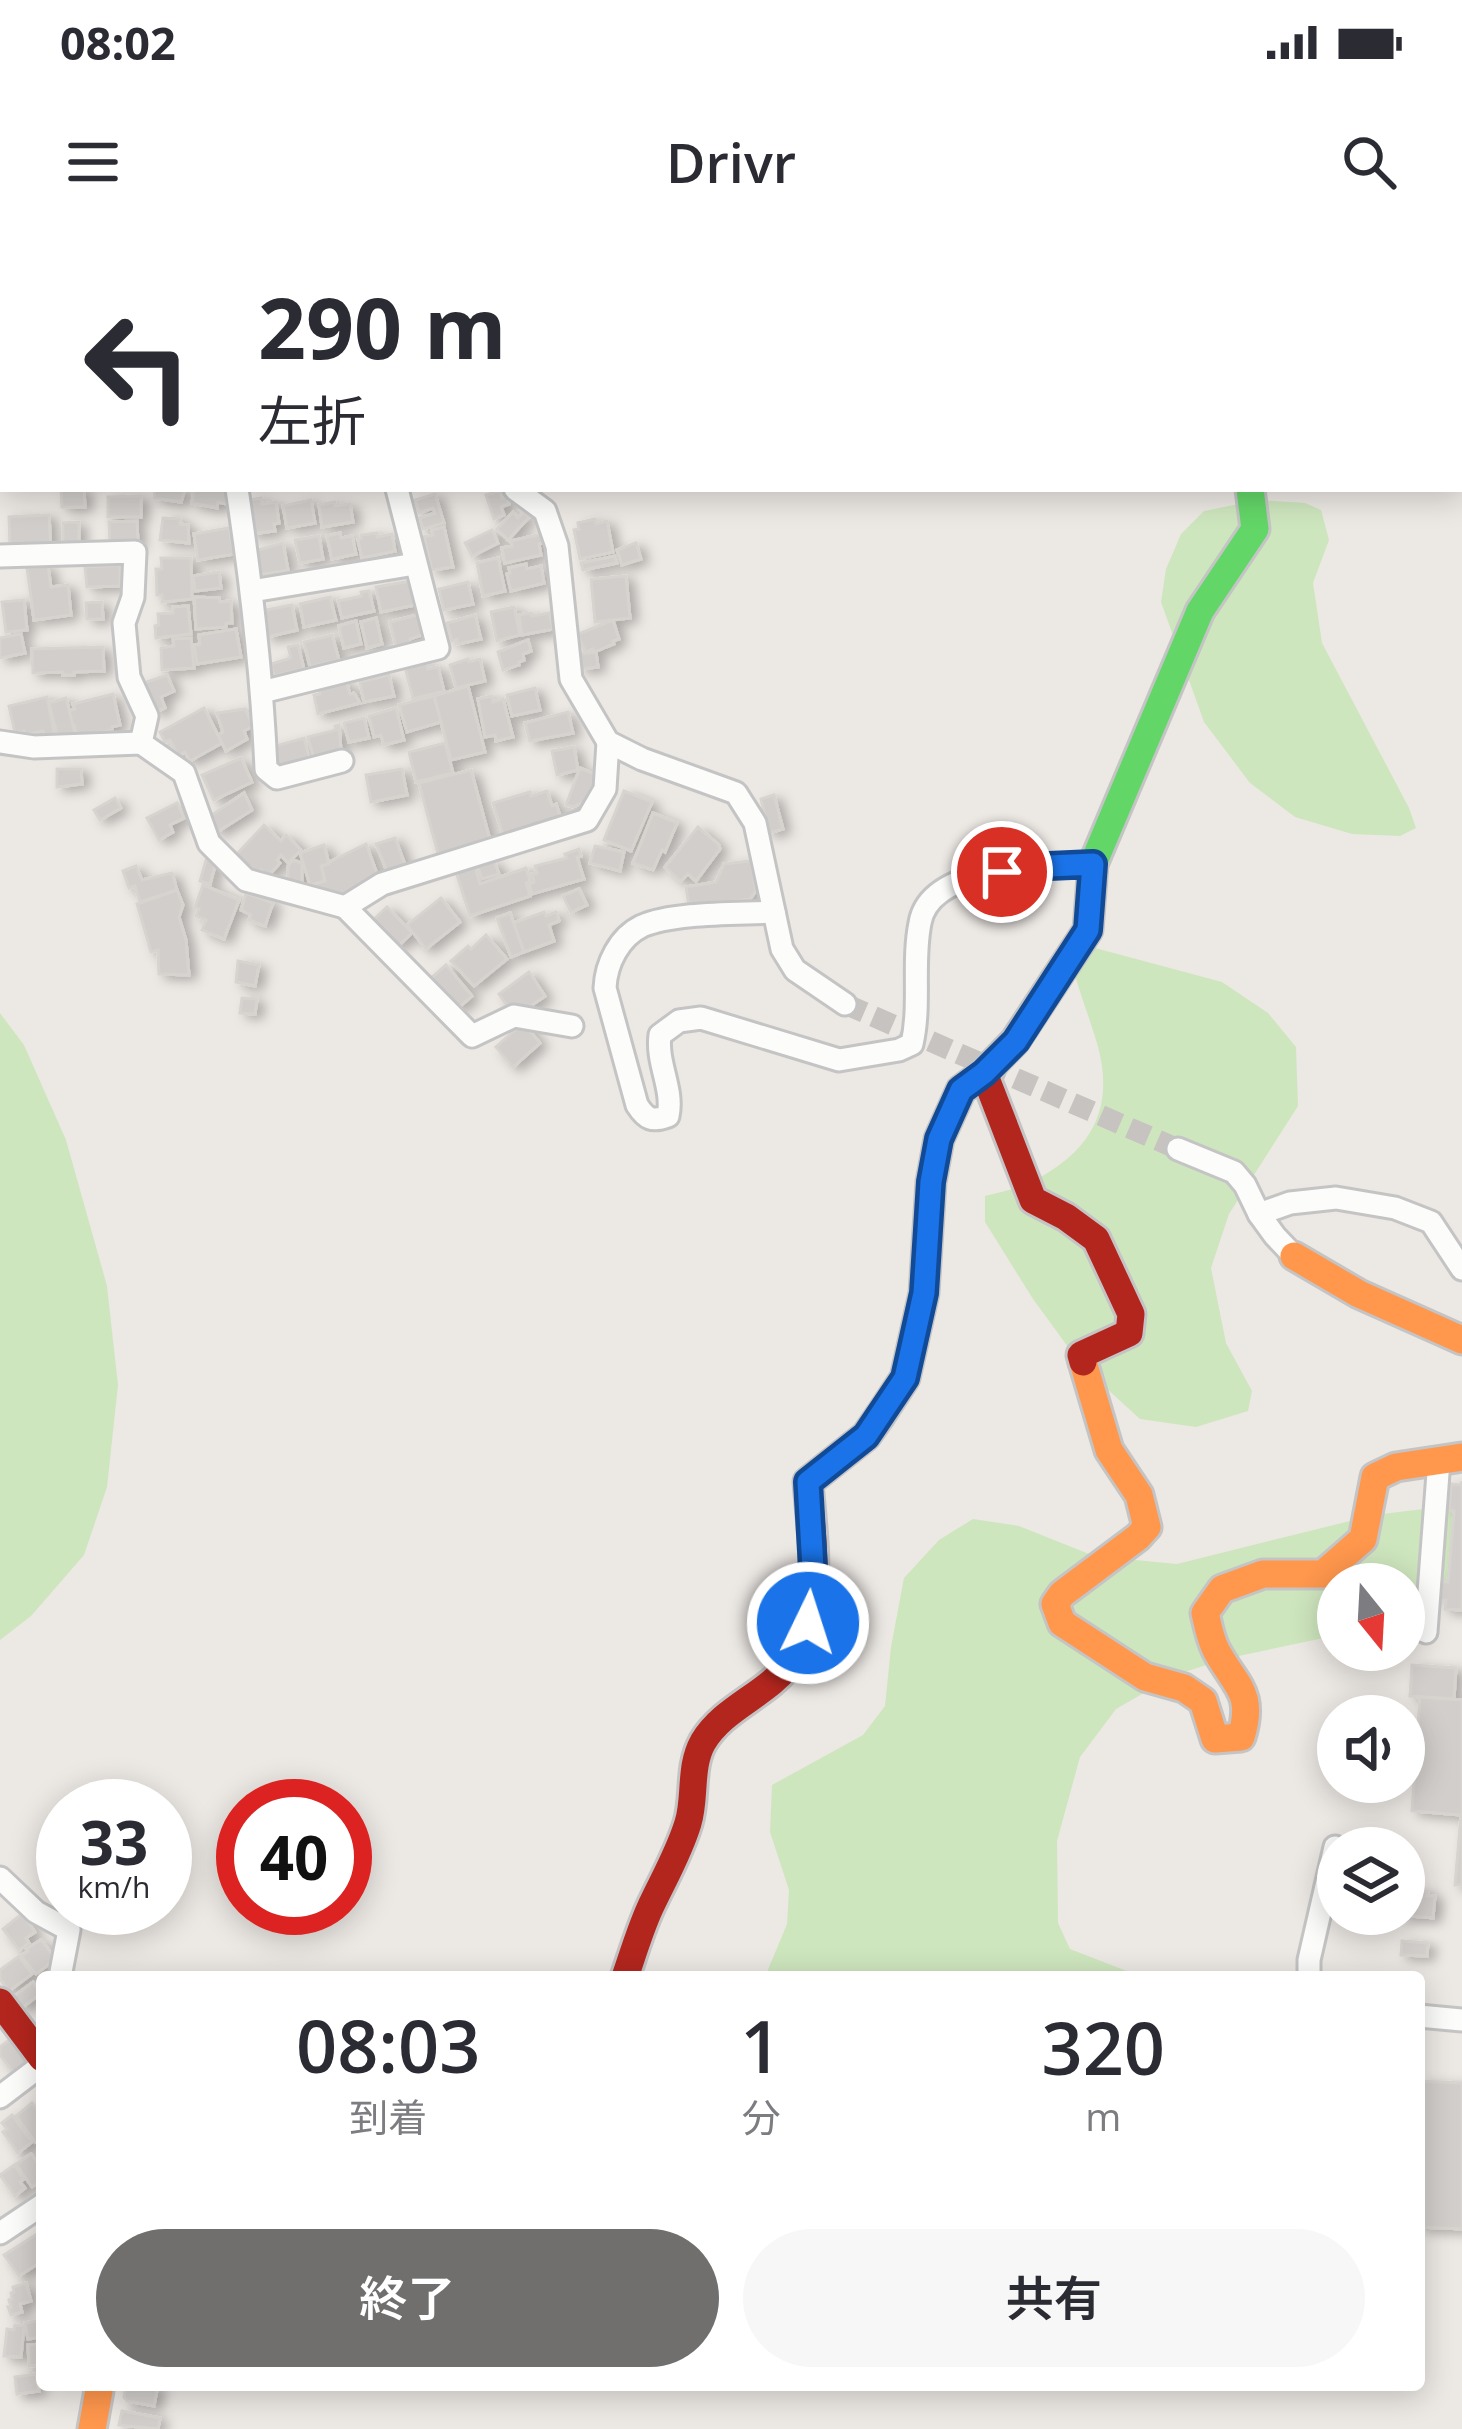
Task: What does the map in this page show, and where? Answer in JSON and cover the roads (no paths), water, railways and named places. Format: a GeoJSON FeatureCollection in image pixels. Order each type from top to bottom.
{"type":"FeatureCollection","features":[{"type":"Feature","properties":{"kind":"street"},"geometry":{"type":"LineString","coordinates":[[238,492],[252,591],[266,769],[277,778],[342,761]]}},
{"type":"Feature","properties":{"kind":"street"},"geometry":{"type":"LineString","coordinates":[[262,692],[439,648],[398,492]]}},
{"type":"Feature","properties":{"kind":"street"},"geometry":{"type":"LineString","coordinates":[[519,492],[545,512],[557,546],[571,680],[608,742],[736,793],[755,823],[782,950],[795,970],[845,1004]]}},
{"type":"Feature","properties":{"kind":"street"},"geometry":{"type":"LineString","coordinates":[[627,1971],[690,1817],[699,1749],[740,1702],[777,1679],[796,1656],[814,1585],[808,1482],[866,1436],[905,1378],[924,1293],[931,1182],[939,1139],[961,1090],[1016,1041],[1088,930],[1093,864],[1200,611],[1255,529],[1250,492]]}},
{"type":"Feature","properties":{"kind":"street"},"geometry":{"type":"LineString","coordinates":[[0,556],[135,552],[133,597],[124,623],[129,677],[147,716],[141,743]]}},
{"type":"Feature","properties":{"kind":"street"},"geometry":{"type":"LineString","coordinates":[[252,591],[415,564]]}},
{"type":"Feature","properties":{"kind":"street"},"geometry":{"type":"LineString","coordinates":[[0,742],[34,747],[141,743],[184,773],[209,843],[246,880],[345,907],[472,1036],[514,1016],[572,1026]]}},
{"type":"Feature","properties":{"kind":"street"},"geometry":{"type":"LineString","coordinates":[[345,907],[382,884],[587,820],[605,789],[608,742]]}},
{"type":"Feature","properties":{"kind":"street"},"geometry":{"type":"LineString","coordinates":[[774,912],[677,918],[640,927],[619,947],[606,970],[605,988],[637,1105],[645,1118],[668,1116],[670,1105],[658,1049],[660,1035],[679,1021],[701,1018],[839,1060],[899,1050],[912,1044],[916,1023],[919,927],[924,907],[941,889],[1027,867],[1093,864]]}},
{"type":"Feature","properties":{"kind":"street"},"geometry":{"type":"LineString","coordinates":[[984,1073],[1033,1200],[1096,1239],[1131,1314],[1129,1334],[1081,1354],[1109,1450],[1139,1495],[1147,1527],[1062,1594],[1055,1604],[1062,1623],[1144,1677],[1184,1688],[1203,1701],[1214,1739],[1240,1737],[1249,1717],[1245,1693],[1213,1643],[1205,1612],[1222,1589],[1263,1574],[1323,1574],[1363,1538],[1375,1477],[1396,1467],[1450,1458],[1426,1632]]}},
{"type":"Feature","properties":{"kind":"street"},"geometry":{"type":"LineString","coordinates":[[1178,1149],[1234,1172],[1246,1185],[1259,1214],[1294,1256],[1359,1294],[1462,1340]]}},
{"type":"Feature","properties":{"kind":"street"},"geometry":{"type":"LineString","coordinates":[[1259,1214],[1290,1203],[1336,1198],[1395,1208],[1431,1222],[1462,1269]]}},
{"type":"Feature","properties":{"kind":"street"},"geometry":{"type":"LineString","coordinates":[[0,1878],[36,1912],[69,1930],[61,1971]]}},
{"type":"Feature","properties":{"kind":"street"},"geometry":{"type":"LineString","coordinates":[[1310,1971],[1317,1925]]}},
{"type":"Feature","properties":{"kind":"street"},"geometry":{"type":"LineString","coordinates":[[0,2002],[36,2047]]}},
{"type":"Feature","properties":{"kind":"street"},"geometry":{"type":"LineString","coordinates":[[1425,2017],[1462,2020]]}},
{"type":"Feature","properties":{"kind":"street"},"geometry":{"type":"LineString","coordinates":[[0,2098],[36,2057]]}},
{"type":"Feature","properties":{"kind":"street"},"geometry":{"type":"LineString","coordinates":[[0,2234],[36,2209]]}},
{"type":"Feature","properties":{"kind":"street"},"geometry":{"type":"LineString","coordinates":[[92,2429],[99,2391]]}},
{"type":"Feature","properties":{"kind":"tunnel"},"geometry":{"type":"LineString","coordinates":[[845,1004],[1178,1149]]}}]}
